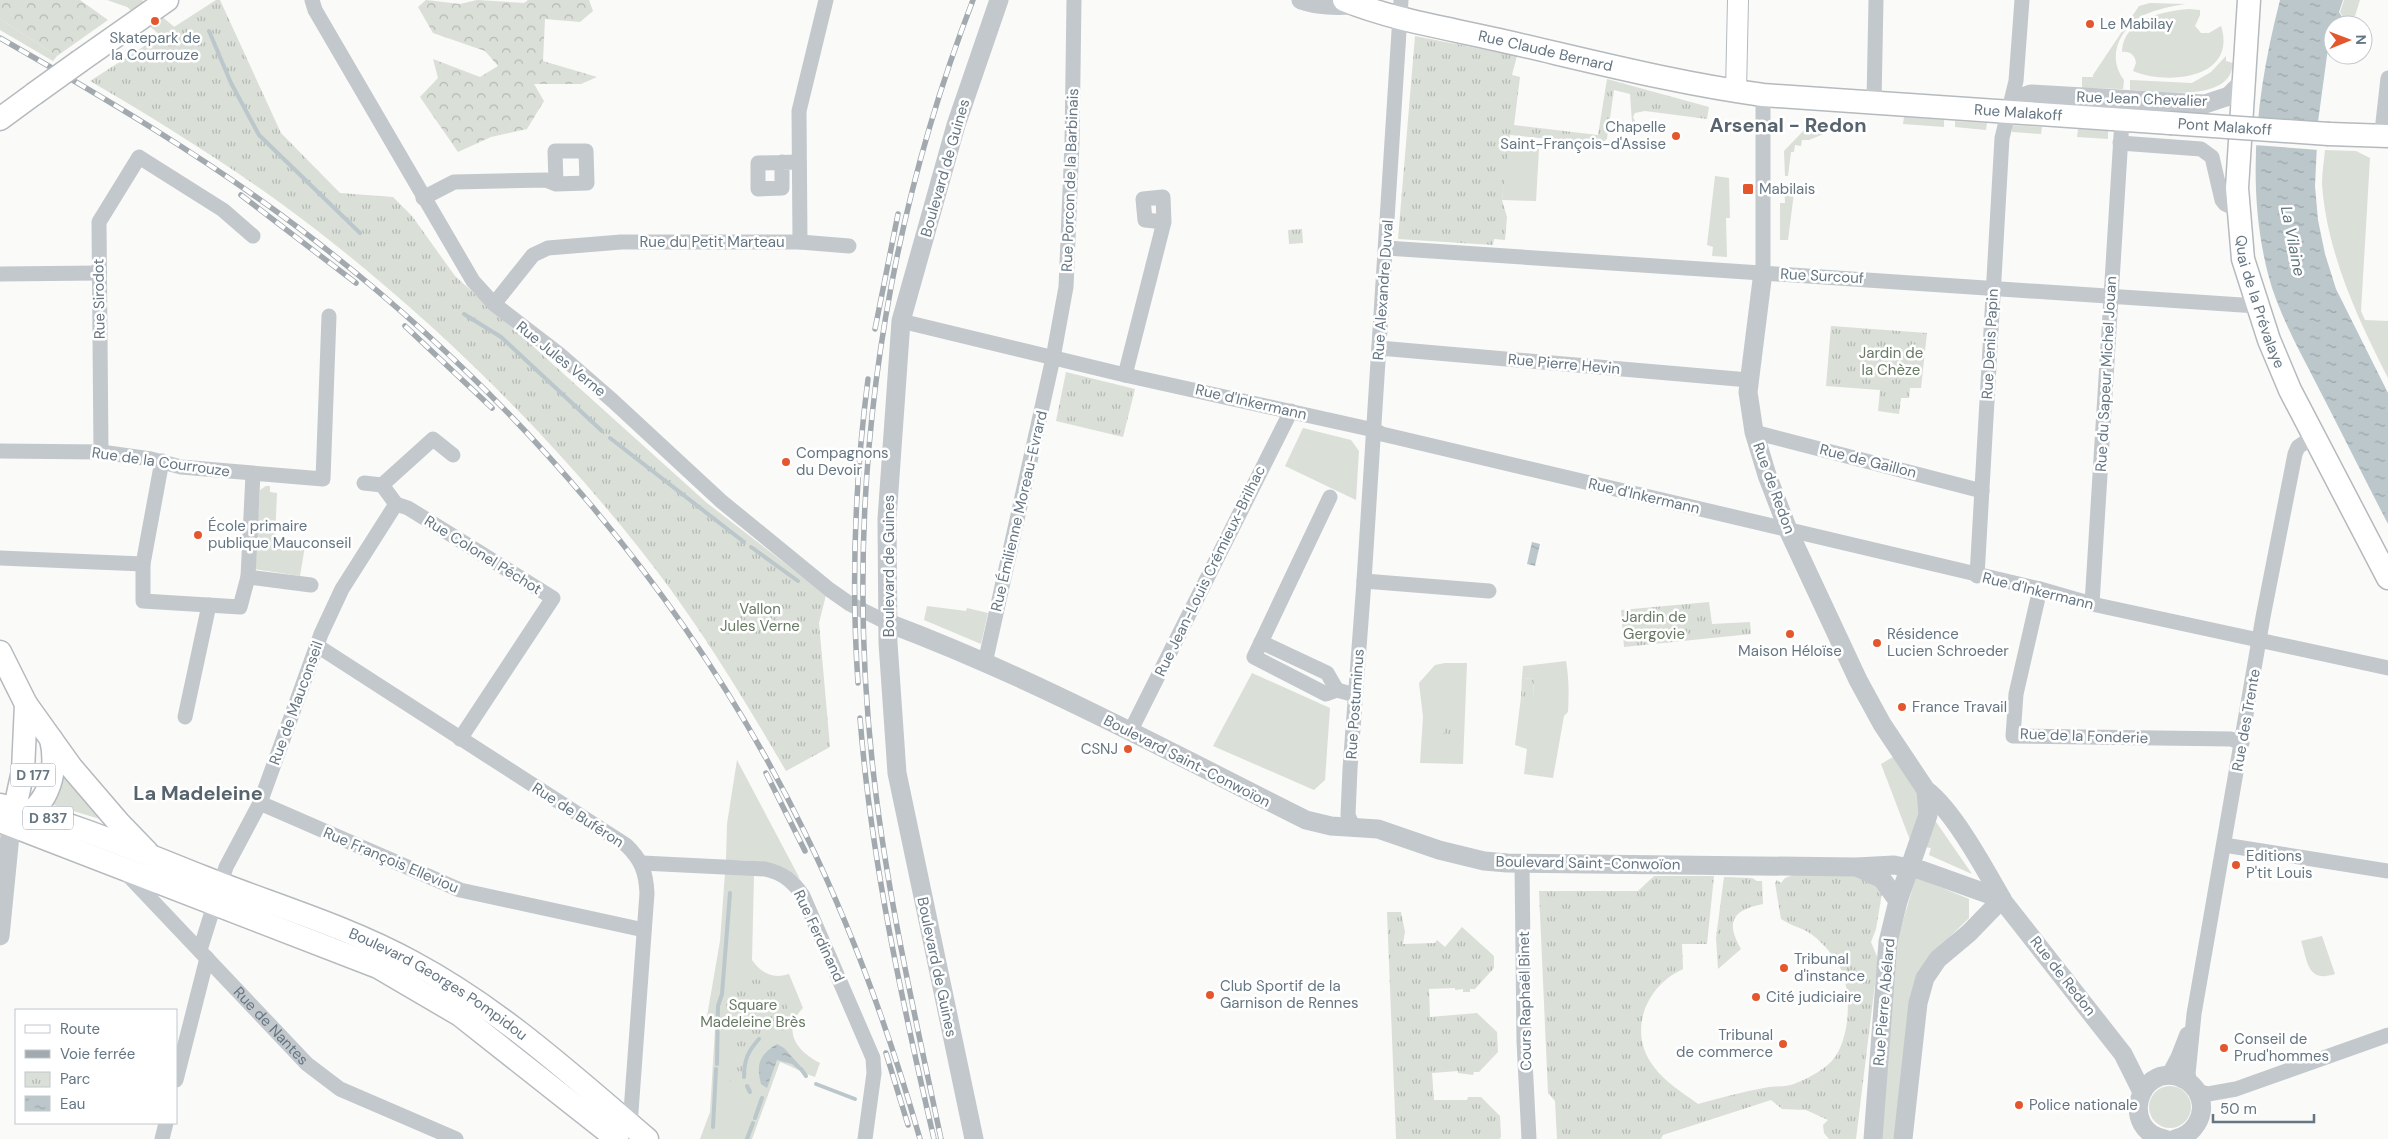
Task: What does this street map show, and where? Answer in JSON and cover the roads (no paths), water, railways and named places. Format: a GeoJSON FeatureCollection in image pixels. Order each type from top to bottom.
{"type":"FeatureCollection","features":[{"type":"Feature","properties":{"kind":"main road"},"geometry":{"type":"LineString","coordinates":[[1732,90],[1738,0]]}},
{"type":"Feature","properties":{"kind":"main road","name":"Quai de la Prévalaye"},"geometry":{"type":"LineString","coordinates":[[2249,0],[2245,80],[2238,146],[2238,210],[2242,259],[2269,340],[2290,390],[2388,578]]}},
{"type":"Feature","properties":{"kind":"main road"},"geometry":{"type":"LineString","coordinates":[[0,119],[164,2]]}},
{"type":"Feature","properties":{"kind":"main road","name":"Rue Claude Bernard"},"geometry":{"type":"LineString","coordinates":[[1349,2],[1401,9],[1655,76],[1732,90]]}},
{"type":"Feature","properties":{"kind":"main road","name":"Rue Malakoff"},"geometry":{"type":"LineString","coordinates":[[1732,90],[1764,95],[2122,120]]}},
{"type":"Feature","properties":{"kind":"main road","name":"Pont Malakoff"},"geometry":{"type":"LineString","coordinates":[[2122,120],[2336,134],[2357,140],[2386,137]]}},
{"type":"Feature","properties":{"kind":"main road","name":"D 177"},"geometry":{"type":"LineString","coordinates":[[0,652],[31,726],[34,748],[11,816]]}},
{"type":"Feature","properties":{"kind":"main road"},"geometry":{"type":"LineString","coordinates":[[25,710],[50,734],[84,782],[152,857],[219,894]]}},
{"type":"Feature","properties":{"kind":"main road","name":"D 177"},"geometry":{"type":"LineString","coordinates":[[11,816],[45,794],[52,779],[55,762],[50,734]]}},
{"type":"Feature","properties":{"kind":"main road","name":"Rue de Nantes"},"geometry":{"type":"LineString","coordinates":[[11,816],[46,836],[120,867],[219,894]]}},
{"type":"Feature","properties":{"kind":"main road","name":"D 837"},"geometry":{"type":"LineString","coordinates":[[11,816],[152,857]]}},
{"type":"Feature","properties":{"kind":"main road","name":"Boulevard Georges Pompidou"},"geometry":{"type":"LineString","coordinates":[[219,894],[378,967],[460,1015],[625,1134]]}},
{"type":"Feature","properties":{"kind":"main road"},"geometry":{"type":"LineString","coordinates":[[625,1134],[647,1139]]}},
{"type":"Feature","properties":{"kind":"street","name":"Rue Jules Verne"},"geometry":{"type":"LineString","coordinates":[[312,0],[423,198],[473,281],[494,304],[559,354],[721,501],[830,590],[850,604],[888,623]]}},
{"type":"Feature","properties":{"kind":"street"},"geometry":{"type":"LineString","coordinates":[[321,19],[322,0]]}},
{"type":"Feature","properties":{"kind":"street","name":"Rue du Petit Marteau"},"geometry":{"type":"LineString","coordinates":[[494,304],[533,254],[548,248],[621,242],[800,242],[799,111],[826,0]]}},
{"type":"Feature","properties":{"kind":"street","name":"Boulevard de Guines"},"geometry":{"type":"LineString","coordinates":[[974,1139],[899,788],[892,721],[888,623],[887,519],[901,321],[956,125],[999,0]]}},
{"type":"Feature","properties":{"kind":"street","name":"Rue Porcon de la Barbinais"},"geometry":{"type":"LineString","coordinates":[[1053,358],[1066,287],[1072,152],[1074,0]]}},
{"type":"Feature","properties":{"kind":"street","name":"Rue Claude Bernard"},"geometry":{"type":"LineString","coordinates":[[1301,0],[1315,5],[1334,7],[1349,2]]}},
{"type":"Feature","properties":{"kind":"street"},"geometry":{"type":"LineString","coordinates":[[1874,102],[1876,0]]}},
{"type":"Feature","properties":{"kind":"street","name":"Rue Denis Papin"},"geometry":{"type":"LineString","coordinates":[[1977,576],[2002,138],[2016,82],[2022,0]]}},
{"type":"Feature","properties":{"kind":"street","name":"Rue Alexandre Duval"},"geometry":{"type":"LineString","coordinates":[[1364,581],[1401,9]]}},
{"type":"Feature","properties":{"kind":"street"},"geometry":{"type":"LineString","coordinates":[[2386,137],[2388,78]]}},
{"type":"Feature","properties":{"kind":"street","name":"Rue Jean Chevalier"},"geometry":{"type":"LineString","coordinates":[[2031,94],[2205,104],[2229,96],[2245,80]]}},
{"type":"Feature","properties":{"kind":"street"},"geometry":{"type":"LineString","coordinates":[[2016,82],[2023,92],[2031,94]]}},
{"type":"Feature","properties":{"kind":"street"},"geometry":{"type":"LineString","coordinates":[[2008,112],[2017,108],[2023,97],[2031,94]]}},
{"type":"Feature","properties":{"kind":"street","name":"Rue de Redon"},"geometry":{"type":"LineString","coordinates":[[1764,95],[1763,272],[1748,380],[1754,432],[1766,475],[1788,530],[1858,680],[1882,724],[1927,797],[1936,797],[2002,899],[2123,1054],[2142,1092]]}},
{"type":"Feature","properties":{"kind":"street"},"geometry":{"type":"LineString","coordinates":[[2122,120],[2120,144],[2201,149],[2212,157],[2222,200],[2225,204],[2238,210]]}},
{"type":"Feature","properties":{"kind":"street","name":"Rue du Sapeur Michel Jouan"},"geometry":{"type":"LineString","coordinates":[[2092,604],[2120,144]]}},
{"type":"Feature","properties":{"kind":"street","name":"Rue Sirodot"},"geometry":{"type":"LineString","coordinates":[[101,452],[98,228],[100,217],[139,157],[223,210],[253,236]]}},
{"type":"Feature","properties":{"kind":"street"},"geometry":{"type":"LineString","coordinates":[[782,162],[800,162]]}},
{"type":"Feature","properties":{"kind":"street"},"geometry":{"type":"LineString","coordinates":[[423,198],[454,182],[546,180],[556,184]]}},
{"type":"Feature","properties":{"kind":"street"},"geometry":{"type":"LineString","coordinates":[[1125,375],[1164,222]]}},
{"type":"Feature","properties":{"kind":"street"},"geometry":{"type":"LineString","coordinates":[[800,242],[849,246]]}},
{"type":"Feature","properties":{"kind":"street","name":"Rue Surcouf"},"geometry":{"type":"LineString","coordinates":[[1386,248],[2257,306]]}},
{"type":"Feature","properties":{"kind":"street"},"geometry":{"type":"LineString","coordinates":[[0,274],[99,273]]}},
{"type":"Feature","properties":{"kind":"street","name":"Rue de la Courrouze"},"geometry":{"type":"LineString","coordinates":[[0,451],[101,452],[162,461],[181,467],[322,479],[329,316]]}},
{"type":"Feature","properties":{"kind":"street","name":"Rue d'Inkermann"},"geometry":{"type":"LineString","coordinates":[[901,321],[1125,375],[1291,410],[1374,430],[1382,434],[1977,576],[2040,589],[2092,604],[2388,668]]}},
{"type":"Feature","properties":{"kind":"street","name":"Rue Pierre Hevin"},"geometry":{"type":"LineString","coordinates":[[1379,348],[1748,380]]}},
{"type":"Feature","properties":{"kind":"street","name":"Rue Émilienne Moreau-Evrard"},"geometry":{"type":"LineString","coordinates":[[985,663],[1053,358]]}},
{"type":"Feature","properties":{"kind":"street","name":"Rue Jean-Louis Crémieux-Brilhac"},"geometry":{"type":"LineString","coordinates":[[1130,732],[1291,410]]}},
{"type":"Feature","properties":{"kind":"street","name":"Rue de Gaillon"},"geometry":{"type":"LineString","coordinates":[[1754,432],[1982,490]]}},
{"type":"Feature","properties":{"kind":"street","name":"Rue des Trente"},"geometry":{"type":"LineString","coordinates":[[2193,1087],[2188,1074],[2194,1014],[2259,641],[2295,454],[2298,447],[2314,436]]}},
{"type":"Feature","properties":{"kind":"street"},"geometry":{"type":"LineString","coordinates":[[382,485],[433,439],[453,455]]}},
{"type":"Feature","properties":{"kind":"street"},"geometry":{"type":"LineString","coordinates":[[162,461],[143,564],[143,601],[240,607],[248,577],[253,474]]}},
{"type":"Feature","properties":{"kind":"street"},"geometry":{"type":"LineString","coordinates":[[364,483],[382,485],[396,504]]}},
{"type":"Feature","properties":{"kind":"street"},"geometry":{"type":"LineString","coordinates":[[1330,497],[1261,642],[1327,672],[1337,690],[1355,695]]}},
{"type":"Feature","properties":{"kind":"street","name":"Rue de Mauconseil"},"geometry":{"type":"LineString","coordinates":[[178,1071],[203,954],[219,894],[233,852],[260,803],[316,645],[342,589],[396,504]]}},
{"type":"Feature","properties":{"kind":"street","name":"Rue Colonel Péchot"},"geometry":{"type":"LineString","coordinates":[[396,504],[408,508],[553,598],[460,739]]}},
{"type":"Feature","properties":{"kind":"street"},"geometry":{"type":"LineString","coordinates":[[0,558],[143,564]]}},
{"type":"Feature","properties":{"kind":"street"},"geometry":{"type":"LineString","coordinates":[[248,577],[311,585]]}},
{"type":"Feature","properties":{"kind":"street"},"geometry":{"type":"LineString","coordinates":[[1364,581],[1489,592]]}},
{"type":"Feature","properties":{"kind":"street","name":"Rue Postuminus"},"geometry":{"type":"LineString","coordinates":[[1352,827],[1348,815],[1364,581]]}},
{"type":"Feature","properties":{"kind":"street","name":"Rue de la Fonderie"},"geometry":{"type":"LineString","coordinates":[[2040,589],[2016,694],[2013,736],[2231,740],[2242,743]]}},
{"type":"Feature","properties":{"kind":"street"},"geometry":{"type":"LineString","coordinates":[[186,717],[209,605]]}},
{"type":"Feature","properties":{"kind":"street","name":"Boulevard Saint-Conwoïon"},"geometry":{"type":"LineString","coordinates":[[888,623],[985,663],[1130,732],[1306,820],[1331,826],[1378,830],[1439,850],[1484,860],[1522,864],[1910,867],[2002,899]]}},
{"type":"Feature","properties":{"kind":"street","name":"Rue de Buféron"},"geometry":{"type":"LineString","coordinates":[[316,645],[626,844],[642,863]]}},
{"type":"Feature","properties":{"kind":"street","name":"Rue Pierre Abélard"},"geometry":{"type":"LineString","coordinates":[[1873,1139],[1886,958],[1898,901],[1928,815],[1927,797]]}},
{"type":"Feature","properties":{"kind":"street","name":"Rue François Elleviou"},"geometry":{"type":"LineString","coordinates":[[260,803],[460,890],[644,930]]}},
{"type":"Feature","properties":{"kind":"street"},"geometry":{"type":"LineString","coordinates":[[0,936],[11,816]]}},
{"type":"Feature","properties":{"kind":"street"},"geometry":{"type":"LineString","coordinates":[[2224,845],[2388,871]]}},
{"type":"Feature","properties":{"kind":"street"},"geometry":{"type":"LineString","coordinates":[[625,1134],[644,930],[646,883],[642,863]]}},
{"type":"Feature","properties":{"kind":"street","name":"Rue Ferdinand"},"geometry":{"type":"LineString","coordinates":[[642,863],[765,868],[782,874],[797,887],[803,896],[873,1058],[874,1074],[865,1139]]}},
{"type":"Feature","properties":{"kind":"street","name":"Cours Raphaël Binet"},"geometry":{"type":"LineString","coordinates":[[1522,864],[1524,1041],[1529,1139]]}},
{"type":"Feature","properties":{"kind":"street","name":"Rue de Nantes"},"geometry":{"type":"LineString","coordinates":[[120,867],[307,1064],[340,1089],[456,1139]]}},
{"type":"Feature","properties":{"kind":"street"},"geometry":{"type":"LineString","coordinates":[[1856,867],[1882,879],[1898,901]]}},
{"type":"Feature","properties":{"kind":"street"},"geometry":{"type":"LineString","coordinates":[[1903,1139],[1918,1003],[1923,983],[1938,959],[1969,933],[2002,899]]}},
{"type":"Feature","properties":{"kind":"street","name":"Rue des Trente"},"geometry":{"type":"LineString","coordinates":[[2164,1076],[2178,1057],[2194,1014]]}},
{"type":"Feature","properties":{"kind":"street"},"geometry":{"type":"LineString","coordinates":[[2193,1087],[2208,1094],[2236,1089],[2388,1035]]}},
{"type":"Feature","properties":{"kind":"street","name":"Rue de Redon"},"geometry":{"type":"LineString","coordinates":[[2123,1054],[2150,1073],[2176,1076],[2193,1087]]}},
{"type":"Feature","properties":{"kind":"street"},"geometry":{"type":"LineString","coordinates":[[2164,1076],[2153,1080],[2142,1092],[2138,1108],[2143,1134],[2153,1134],[2165,1139]]}},
{"type":"Feature","properties":{"kind":"street"},"geometry":{"type":"LineString","coordinates":[[2193,1087],[2202,1106],[2201,1126]]}},
{"type":"Feature","properties":{"kind":"street"},"geometry":{"type":"LineString","coordinates":[[2175,1139],[2201,1126],[2211,1104],[2236,1089]]}},
{"type":"Feature","properties":{"kind":"street"},"geometry":{"type":"LineString","coordinates":[[162,1139],[166,1124]]}},
{"type":"Feature","properties":{"kind":"water","name":"La Vilaine"},"geometry":{"type":"Polygon","coordinates":[[[2280,0],[2343,0],[2339,12],[2341,15],[2323,15],[2323,65],[2326,65],[2318,122],[2315,186],[2318,220],[2325,254],[2336,289],[2388,393],[2388,524],[2283,317],[2268,274],[2257,206],[2256,171],[2260,102],[2280,0]]]}},
{"type":"Feature","properties":{"kind":"water"},"geometry":{"type":"Polygon","coordinates":[[[1532,542],[1540,544],[1535,566],[1527,564],[1532,542]]]}},
{"type":"Feature","properties":{"kind":"water"},"geometry":{"type":"Polygon","coordinates":[[[777,1044],[784,1048],[803,1069],[799,1070],[792,1064],[777,1060],[767,1088],[761,1084],[759,1065],[766,1052],[777,1044]]]}},
{"type":"Feature","properties":{"kind":"waterway"},"geometry":{"type":"LineString","coordinates":[[209,31],[231,83],[259,135],[360,233]]}},
{"type":"Feature","properties":{"kind":"waterway"},"geometry":{"type":"LineString","coordinates":[[464,314],[501,337],[602,431]]}},
{"type":"Feature","properties":{"kind":"waterway"},"geometry":{"type":"LineString","coordinates":[[610,438],[744,542]]}},
{"type":"Feature","properties":{"kind":"waterway"},"geometry":{"type":"LineString","coordinates":[[751,547],[798,581]]}},
{"type":"Feature","properties":{"kind":"waterway"},"geometry":{"type":"LineString","coordinates":[[717,1064],[718,1006],[722,994],[730,893]]}},
{"type":"Feature","properties":{"kind":"waterway"},"geometry":{"type":"LineString","coordinates":[[744,1077],[747,1056],[759,1039]]}},
{"type":"Feature","properties":{"kind":"waterway"},"geometry":{"type":"LineString","coordinates":[[713,1127],[716,1069]]}},
{"type":"Feature","properties":{"kind":"waterway"},"geometry":{"type":"LineString","coordinates":[[801,1069],[806,1076]]}},
{"type":"Feature","properties":{"kind":"waterway"},"geometry":{"type":"LineString","coordinates":[[816,1084],[855,1099]]}},
{"type":"Feature","properties":{"kind":"waterway"},"geometry":{"type":"LineString","coordinates":[[747,1086],[750,1092]]}},
{"type":"Feature","properties":{"kind":"waterway"},"geometry":{"type":"LineString","coordinates":[[755,1118],[762,1098]]}},
{"type":"Feature","properties":{"kind":"waterway"},"geometry":{"type":"LineString","coordinates":[[747,1139],[753,1123]]}},
{"type":"Feature","properties":{"kind":"railway"},"geometry":{"type":"LineString","coordinates":[[941,1139],[903,960],[880,824],[865,679],[863,580],[866,481],[876,383],[891,286],[913,189],[940,94],[973,0]]}},
{"type":"Feature","properties":{"kind":"railway"},"geometry":{"type":"LineString","coordinates":[[0,38],[115,105],[190,152],[300,229],[377,291],[451,357],[522,427],[588,502],[650,580],[707,661],[759,746],[805,833],[855,945],[883,1022],[920,1139]]}},
{"type":"Feature","properties":{"kind":"railway"},"geometry":{"type":"LineString","coordinates":[[241,195],[356,283]]}},
{"type":"Feature","properties":{"kind":"railway"},"geometry":{"type":"LineString","coordinates":[[875,329],[898,214]]}},
{"type":"Feature","properties":{"kind":"railway"},"geometry":{"type":"LineString","coordinates":[[405,326],[492,408]]}},
{"type":"Feature","properties":{"kind":"railway"},"geometry":{"type":"LineString","coordinates":[[858,683],[855,531],[868,379]]}},
{"type":"Feature","properties":{"kind":"railway"},"geometry":{"type":"LineString","coordinates":[[860,718],[872,824],[889,930],[910,1035],[934,1139]]}},
{"type":"Feature","properties":{"kind":"railway"},"geometry":{"type":"LineString","coordinates":[[766,773],[805,851]]}},
{"type":"Feature","properties":{"kind":"railway"},"geometry":{"type":"LineString","coordinates":[[886,1053],[908,1125]]}},
{"type":"Feature","properties":{"kind":"place","name":"Skatepark de la Courrouze"},"geometry":{"type":"Point","coordinates":[155,21]}},
{"type":"Feature","properties":{"kind":"place","name":"Le Mabilay"},"geometry":{"type":"Point","coordinates":[2090,24]}},
{"type":"Feature","properties":{"kind":"place","name":"Chapelle Saint-François-d'Assise"},"geometry":{"type":"Point","coordinates":[1676,136]}},
{"type":"Feature","properties":{"kind":"place","name":"Mabilais"},"geometry":{"type":"Point","coordinates":[1748,189]}},
{"type":"Feature","properties":{"kind":"place","name":"Compagnons du Devoir"},"geometry":{"type":"Point","coordinates":[786,462]}},
{"type":"Feature","properties":{"kind":"place","name":"École primaire publique Mauconseil"},"geometry":{"type":"Point","coordinates":[198,535]}},
{"type":"Feature","properties":{"kind":"place","name":"Maison Héloïse"},"geometry":{"type":"Point","coordinates":[1790,634]}},
{"type":"Feature","properties":{"kind":"place","name":"Résidence Lucien Schroeder"},"geometry":{"type":"Point","coordinates":[1877,643]}},
{"type":"Feature","properties":{"kind":"place","name":"France Travail"},"geometry":{"type":"Point","coordinates":[1902,707]}},
{"type":"Feature","properties":{"kind":"place","name":"CSNJ"},"geometry":{"type":"Point","coordinates":[1128,749]}},
{"type":"Feature","properties":{"kind":"place","name":"Editions P'tit Louis"},"geometry":{"type":"Point","coordinates":[2236,865]}},
{"type":"Feature","properties":{"kind":"place","name":"Tribunal d'instance"},"geometry":{"type":"Point","coordinates":[1784,968]}},
{"type":"Feature","properties":{"kind":"place","name":"Club Sportif de la Garnison de Rennes"},"geometry":{"type":"Point","coordinates":[1210,995]}},
{"type":"Feature","properties":{"kind":"place","name":"Cité judiciaire"},"geometry":{"type":"Point","coordinates":[1756,997]}},
{"type":"Feature","properties":{"kind":"place","name":"Tribunal de commerce"},"geometry":{"type":"Point","coordinates":[1783,1044]}},
{"type":"Feature","properties":{"kind":"place","name":"Conseil de Prud'hommes"},"geometry":{"type":"Point","coordinates":[2224,1048]}},
{"type":"Feature","properties":{"kind":"place","name":"Police nationale"},"geometry":{"type":"Point","coordinates":[2019,1105]}},
{"type":"Feature","properties":{"kind":"district","name":"Arsenal - Redon"},"geometry":{"type":"Point","coordinates":[1788,125]}},
{"type":"Feature","properties":{"kind":"district","name":"La Madeleine"},"geometry":{"type":"Point","coordinates":[198,793]}},
{"type":"Feature","properties":{"kind":"park label","name":"Jardin de la Chèze"},"geometry":{"type":"Point","coordinates":[1891,362]}},
{"type":"Feature","properties":{"kind":"park label","name":"Vallon Jules Verne"},"geometry":{"type":"Point","coordinates":[760,618]}},
{"type":"Feature","properties":{"kind":"park label","name":"Jardin de Gergovie"},"geometry":{"type":"Point","coordinates":[1654,626]}},
{"type":"Feature","properties":{"kind":"park label","name":"Square Madeleine Brès"},"geometry":{"type":"Point","coordinates":[753,1014]}}]}
